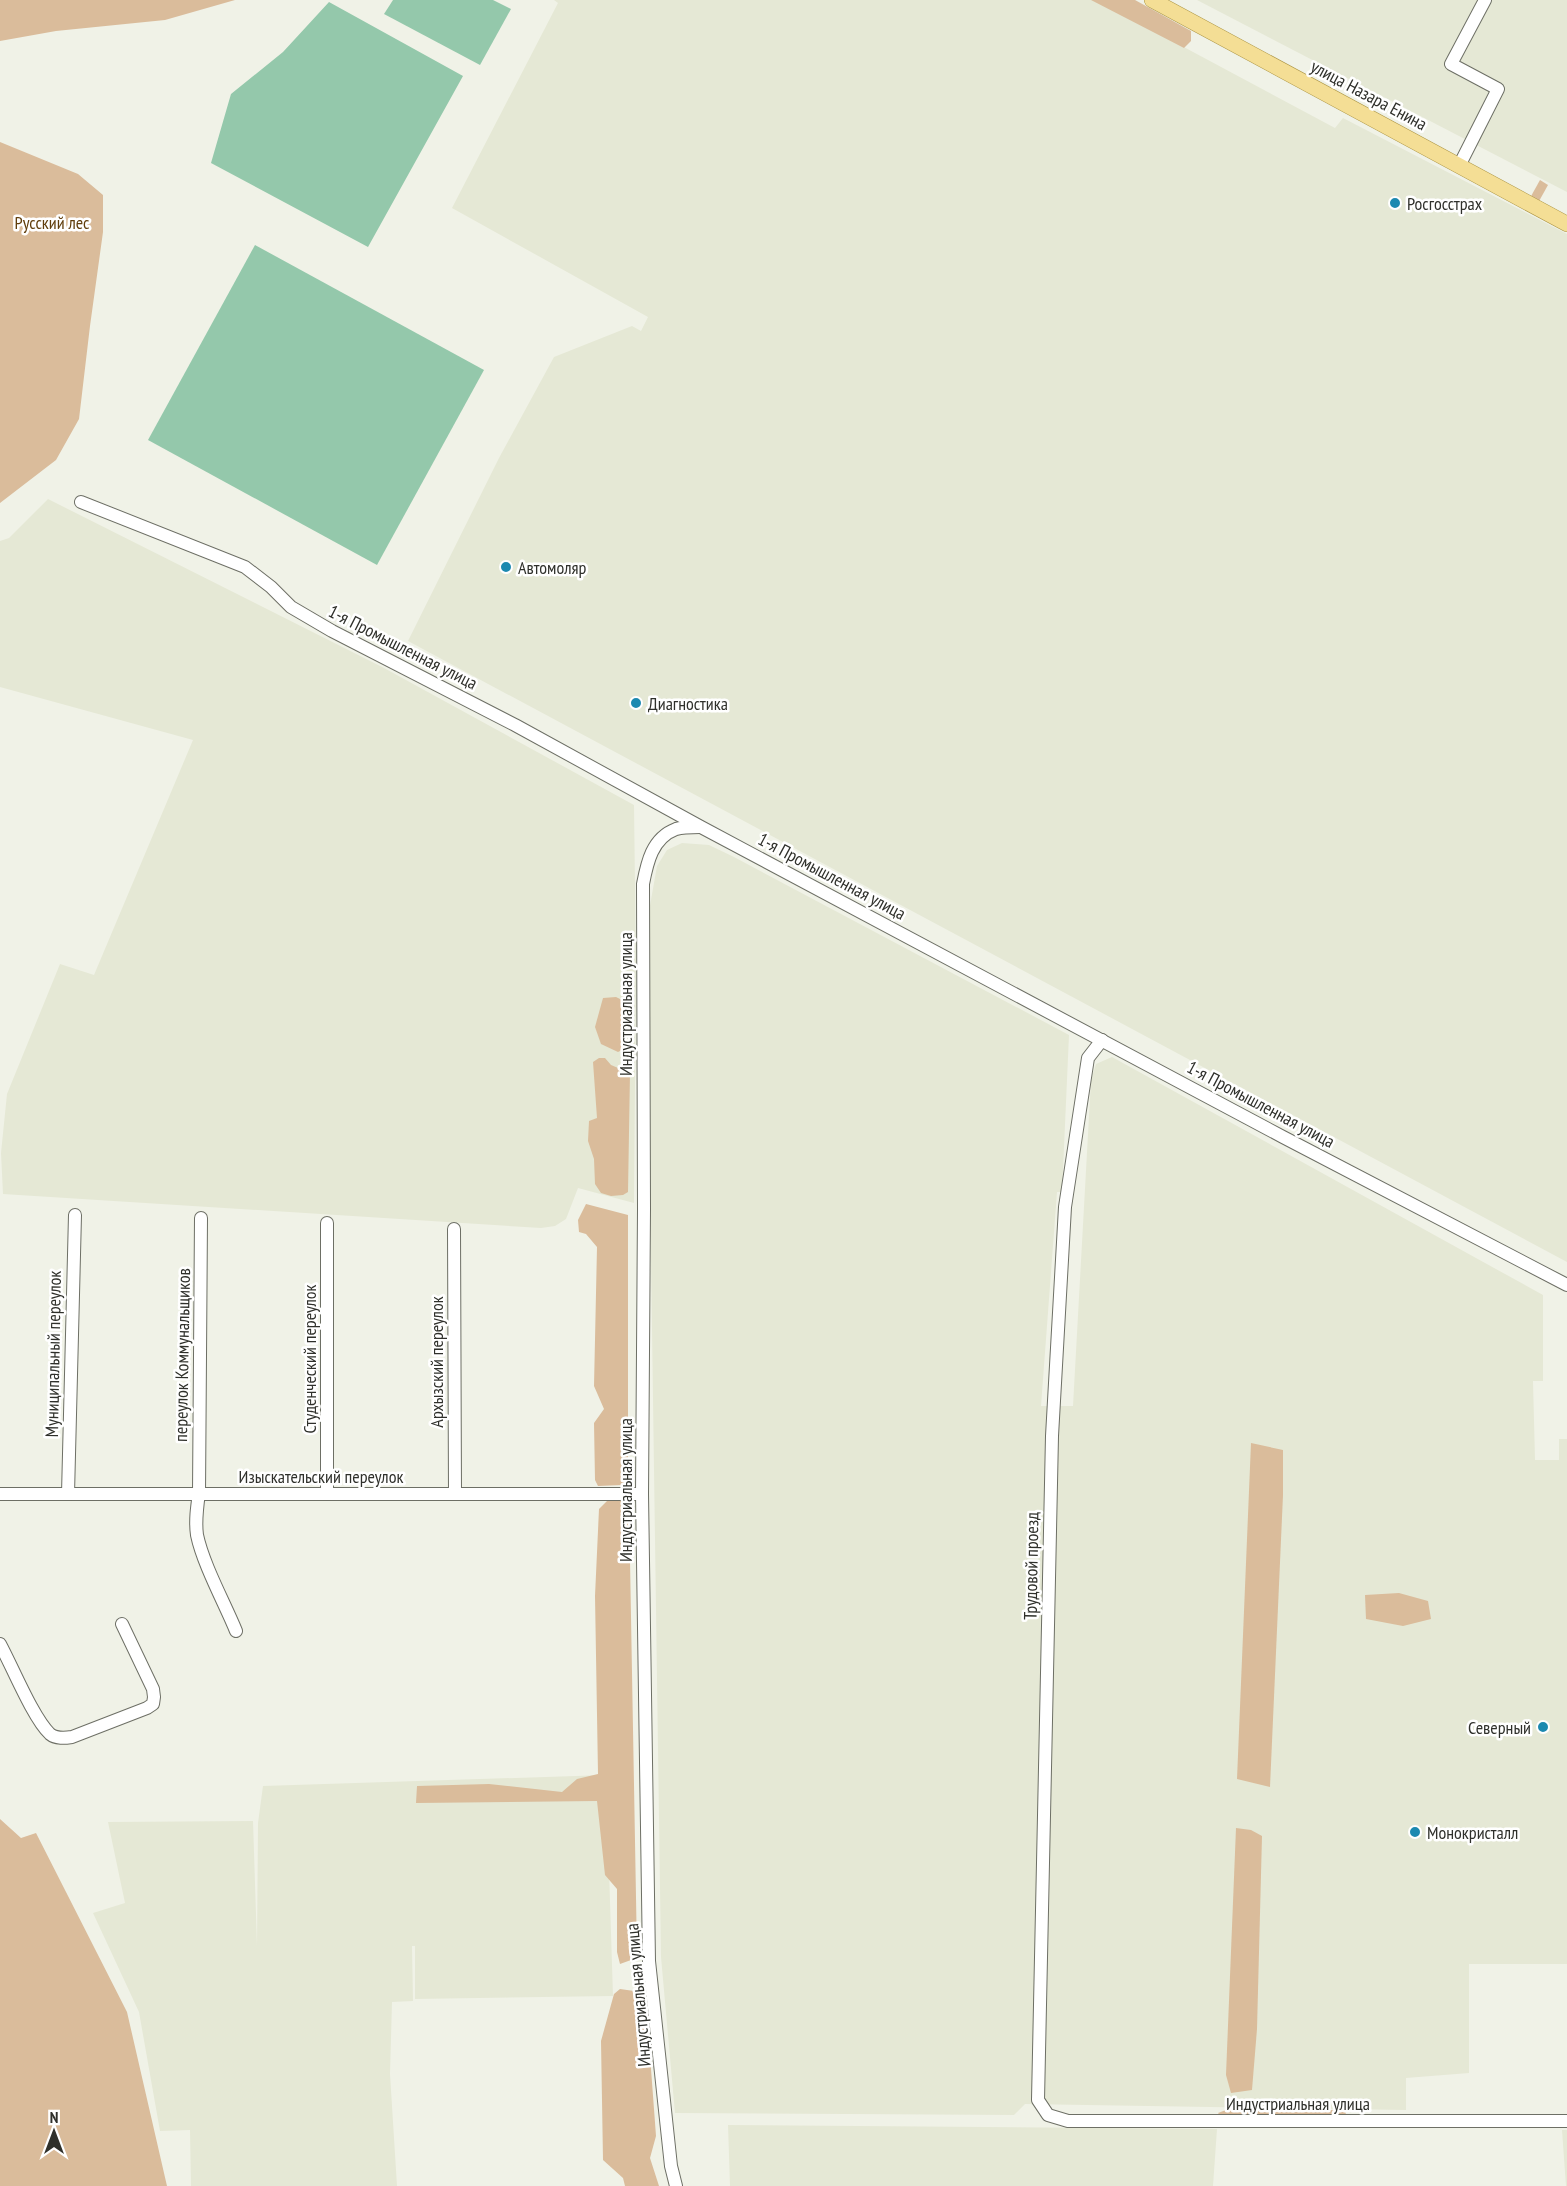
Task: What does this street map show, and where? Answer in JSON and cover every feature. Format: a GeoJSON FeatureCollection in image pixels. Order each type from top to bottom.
{"type":"FeatureCollection","features":[{"type":"Feature","properties":{"kind":"main road","name":"улица Назара Енина"},"geometry":{"type":"LineString","coordinates":[[1152,0],[1567,224]]}},
{"type":"Feature","properties":{"kind":"street"},"geometry":{"type":"LineString","coordinates":[[1459,166],[1498,89],[1451,64],[1485,0]]}},
{"type":"Feature","properties":{"kind":"street","name":"1-я Промышленная улица"},"geometry":{"type":"LineString","coordinates":[[81,502],[245,567],[271,587],[291,607],[332,631],[544,740],[701,827],[1288,1140],[1567,1285]]}},
{"type":"Feature","properties":{"kind":"street","name":"Индустриальная улица"},"geometry":{"type":"LineString","coordinates":[[676,2186],[671,2166],[649,1961],[642,1494],[643,884],[648,857],[660,839],[676,829],[701,827]]}},
{"type":"Feature","properties":{"kind":"street","name":"Трудовой проезд"},"geometry":{"type":"LineString","coordinates":[[1038,2100],[1051,1444],[1064,1217],[1088,1058],[1102,1040]]}},
{"type":"Feature","properties":{"kind":"street","name":"Муниципальный переулок"},"geometry":{"type":"LineString","coordinates":[[68,1494],[75,1215]]}},
{"type":"Feature","properties":{"kind":"street","name":"переулок Коммунальщиков"},"geometry":{"type":"LineString","coordinates":[[201,1218],[197,1535],[236,1631]]}},
{"type":"Feature","properties":{"kind":"street","name":"Студенческий переулок"},"geometry":{"type":"LineString","coordinates":[[327,1223],[327,1494]]}},
{"type":"Feature","properties":{"kind":"street","name":"Архызский переулок"},"geometry":{"type":"LineString","coordinates":[[454,1229],[455,1494]]}},
{"type":"Feature","properties":{"kind":"street","name":"Изыскательский переулок"},"geometry":{"type":"LineString","coordinates":[[0,1494],[642,1494]]}},
{"type":"Feature","properties":{"kind":"street"},"geometry":{"type":"LineString","coordinates":[[0,1644],[35,1712],[51,1735],[62,1739],[153,1704],[153,1689],[122,1624]]}},
{"type":"Feature","properties":{"kind":"street","name":"Индустриальная улица"},"geometry":{"type":"LineString","coordinates":[[1038,2100],[1048,2115],[1068,2121],[1567,2121]]}},
{"type":"Feature","properties":{"kind":"shaded area"},"geometry":{"type":"Polygon","coordinates":[[[393,0],[493,0],[511,9],[480,65],[384,14],[393,0]]]}},
{"type":"Feature","properties":{"kind":"shaded area"},"geometry":{"type":"Polygon","coordinates":[[[554,0],[1096,0],[1335,128],[1343,118],[1567,234],[1567,1262],[408,641],[499,458],[554,357],[632,326],[641,331],[648,317],[452,208],[558,3],[554,0]]]}},
{"type":"Feature","properties":{"kind":"shaded area"},"geometry":{"type":"Polygon","coordinates":[[[1197,0],[1567,0],[1567,192],[1197,0]]]}},
{"type":"Feature","properties":{"kind":"shaded area"},"geometry":{"type":"Polygon","coordinates":[[[329,2],[463,76],[368,247],[211,163],[231,94],[283,52],[329,2]]]}},
{"type":"Feature","properties":{"kind":"shaded area"},"geometry":{"type":"Polygon","coordinates":[[[255,245],[484,370],[377,565],[148,440],[255,245]]]}},
{"type":"Feature","properties":{"kind":"shaded area"},"geometry":{"type":"Polygon","coordinates":[[[48,499],[384,668],[634,805],[636,969],[634,1203],[578,1188],[566,1219],[555,1226],[541,1228],[3,1194],[1,1153],[7,1094],[60,964],[94,975],[193,740],[0,687],[0,541],[9,538],[48,499]]]}},
{"type":"Feature","properties":{"kind":"shaded area"},"geometry":{"type":"Polygon","coordinates":[[[682,843],[709,845],[734,857],[1069,1035],[1062,1192],[1057,1192],[1041,1406],[1073,1406],[1091,1080],[1096,1064],[1112,1057],[1543,1295],[1543,1381],[1533,1381],[1535,1460],[1559,1460],[1559,1439],[1567,1439],[1567,1964],[1469,1964],[1469,2073],[1406,2078],[1406,2110],[1025,2104],[1014,2115],[675,2113],[661,1957],[647,980],[649,911],[657,866],[667,850],[682,843]]]}},
{"type":"Feature","properties":{"kind":"shaded area"},"geometry":{"type":"Polygon","coordinates":[[[606,1775],[613,1996],[415,1999],[415,1946],[412,1946],[413,2001],[392,2002],[390,2074],[397,2186],[191,2186],[190,2130],[160,2131],[139,2012],[93,1913],[125,1903],[108,1822],[253,1821],[257,1946],[258,1823],[263,1786],[606,1775]]]}},
{"type":"Feature","properties":{"kind":"shaded area"},"geometry":{"type":"Polygon","coordinates":[[[728,2125],[1217,2129],[1213,2186],[730,2186],[728,2125]]]}},
{"type":"Feature","properties":{"kind":"shaded area"},"geometry":{"type":"Polygon","coordinates":[[[1562,2130],[1567,2130],[1567,2186],[1566,2186],[1562,2130]]]}},
{"type":"Feature","properties":{"kind":"green space"},"geometry":{"type":"Polygon","coordinates":[[[0,0],[235,0],[165,20],[56,31],[0,41],[0,0]]]}},
{"type":"Feature","properties":{"kind":"green space"},"geometry":{"type":"Polygon","coordinates":[[[1091,0],[1135,0],[1191,31],[1191,41],[1184,48],[1091,0]]]}},
{"type":"Feature","properties":{"kind":"green space","name":"Русский лес"},"geometry":{"type":"Polygon","coordinates":[[[0,142],[78,174],[103,195],[103,232],[79,419],[56,460],[0,503],[0,142]]]}},
{"type":"Feature","properties":{"kind":"green space"},"geometry":{"type":"Polygon","coordinates":[[[1540,180],[1548,185],[1538,203],[1530,198],[1540,180]]]}},
{"type":"Feature","properties":{"kind":"green space"},"geometry":{"type":"Polygon","coordinates":[[[616,997],[626,1002],[626,1048],[618,1052],[601,1044],[595,1027],[603,998],[616,997]]]}},
{"type":"Feature","properties":{"kind":"green space"},"geometry":{"type":"Polygon","coordinates":[[[599,1058],[605,1058],[611,1065],[630,1073],[628,1192],[623,1195],[611,1196],[601,1193],[595,1184],[594,1159],[588,1141],[589,1121],[597,1118],[593,1062],[599,1058]]]}},
{"type":"Feature","properties":{"kind":"green space"},"geometry":{"type":"Polygon","coordinates":[[[586,1204],[628,1215],[628,1480],[622,1485],[598,1486],[595,1480],[594,1423],[604,1409],[594,1386],[597,1247],[586,1234],[579,1232],[578,1220],[586,1204]]]}},
{"type":"Feature","properties":{"kind":"green space"},"geometry":{"type":"Polygon","coordinates":[[[1251,1443],[1283,1450],[1270,1787],[1237,1779],[1251,1443]]]}},
{"type":"Feature","properties":{"kind":"green space"},"geometry":{"type":"Polygon","coordinates":[[[617,1499],[629,1504],[637,1953],[631,1960],[620,1964],[617,1952],[617,1889],[605,1875],[597,1801],[416,1803],[417,1786],[489,1784],[562,1792],[577,1779],[598,1774],[595,1596],[599,1509],[607,1501],[617,1499]]]}},
{"type":"Feature","properties":{"kind":"green space"},"geometry":{"type":"Polygon","coordinates":[[[1399,1593],[1428,1601],[1431,1619],[1403,1626],[1366,1619],[1365,1595],[1399,1593]]]}},
{"type":"Feature","properties":{"kind":"green space"},"geometry":{"type":"Polygon","coordinates":[[[0,1819],[21,1838],[36,1833],[127,2012],[167,2186],[0,2186],[0,1819]]]}},
{"type":"Feature","properties":{"kind":"green space"},"geometry":{"type":"Polygon","coordinates":[[[1236,1828],[1251,1830],[1262,1836],[1257,2029],[1252,2090],[1231,2093],[1226,2075],[1236,1828]]]}},
{"type":"Feature","properties":{"kind":"green space"},"geometry":{"type":"Polygon","coordinates":[[[620,1989],[634,1991],[649,2042],[656,2136],[650,2158],[659,2186],[625,2186],[623,2178],[603,2160],[601,2041],[614,1994],[620,1989]]]}},
{"type":"Feature","properties":{"kind":"green space"},"geometry":{"type":"Polygon","coordinates":[[[1226,2110],[1345,2110],[1346,2115],[1222,2118],[1218,2113],[1226,2110]]]}},
{"type":"Feature","properties":{"kind":"place","name":"Росгосстрах"},"geometry":{"type":"Point","coordinates":[1395,203]}},
{"type":"Feature","properties":{"kind":"place","name":"Автомоляр"},"geometry":{"type":"Point","coordinates":[506,567]}},
{"type":"Feature","properties":{"kind":"place","name":"Диагностика"},"geometry":{"type":"Point","coordinates":[636,703]}},
{"type":"Feature","properties":{"kind":"place","name":"Северный"},"geometry":{"type":"Point","coordinates":[1543,1727]}},
{"type":"Feature","properties":{"kind":"place","name":"Монокристалл"},"geometry":{"type":"Point","coordinates":[1415,1832]}}]}
